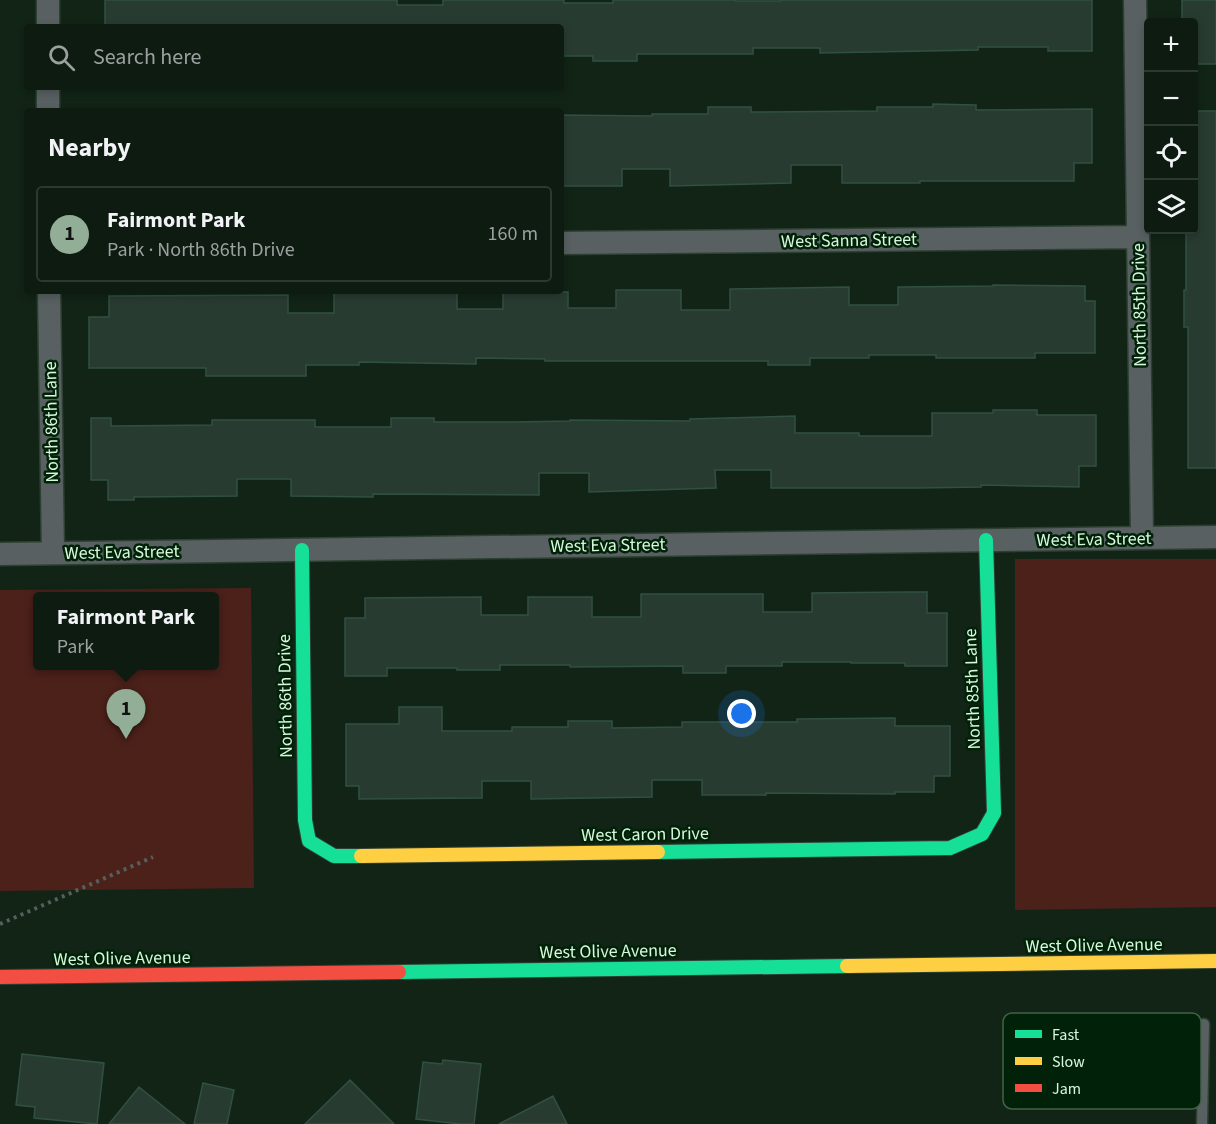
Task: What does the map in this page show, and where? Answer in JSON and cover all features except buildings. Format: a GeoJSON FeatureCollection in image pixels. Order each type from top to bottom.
{"type":"FeatureCollection","features":[{"type":"Feature","properties":{"kind":"street"},"geometry":{"type":"LineString","coordinates":[[48,0],[48,24]]}},
{"type":"Feature","properties":{"kind":"street","name":"North 85th Drive"},"geometry":{"type":"LineString","coordinates":[[1135,0],[1142,538]]}},
{"type":"Feature","properties":{"kind":"street"},"geometry":{"type":"LineString","coordinates":[[48,90],[48,108]]}},
{"type":"Feature","properties":{"kind":"street","name":"West Sanna Street"},"geometry":{"type":"LineString","coordinates":[[564,243],[1138,237]]}},
{"type":"Feature","properties":{"kind":"street","name":"North 86th Lane"},"geometry":{"type":"LineString","coordinates":[[50,294],[53,553]]}},
{"type":"Feature","properties":{"kind":"street","name":"West Eva Street"},"geometry":{"type":"LineString","coordinates":[[0,554],[1216,537]]}},
{"type":"Feature","properties":{"kind":"street","name":"North 85th Lane"},"geometry":{"type":"LineString","coordinates":[[982,834],[994,813],[986,540]]}},
{"type":"Feature","properties":{"kind":"street","name":"North 86th Drive"},"geometry":{"type":"LineString","coordinates":[[302,550],[305,820],[309,841]]}},
{"type":"Feature","properties":{"kind":"street","name":"West Caron Drive"},"geometry":{"type":"LineString","coordinates":[[309,841],[334,856],[950,849],[982,834]]}},
{"type":"Feature","properties":{"kind":"street","name":"West Olive Avenue"},"geometry":{"type":"LineString","coordinates":[[0,977],[1216,961]]}},
{"type":"Feature","properties":{"kind":"lane"},"geometry":{"type":"LineString","coordinates":[[1203,1124],[1204,1024]]}},
{"type":"Feature","properties":{"kind":"path"},"geometry":{"type":"LineString","coordinates":[[0,924],[153,858]]}},
{"type":"Feature","properties":{"kind":"shaded area"},"geometry":{"type":"Polygon","coordinates":[[[1015,559],[1216,559],[1216,907],[1015,910],[1015,559]]]}},
{"type":"Feature","properties":{"kind":"shaded area"},"geometry":{"type":"Polygon","coordinates":[[[251,588],[254,888],[0,891],[0,590],[251,588]]]}},
{"type":"Feature","properties":{"kind":"traffic: fast"},"geometry":{"type":"LineString","coordinates":[[658,852],[950,848],[982,834],[994,813],[986,540]]}},
{"type":"Feature","properties":{"kind":"traffic: fast"},"geometry":{"type":"LineString","coordinates":[[302,550],[305,820],[309,841],[334,856],[361,856]]}},
{"type":"Feature","properties":{"kind":"traffic: fast"},"geometry":{"type":"LineString","coordinates":[[399,972],[847,966]]}},
{"type":"Feature","properties":{"kind":"traffic: slow"},"geometry":{"type":"LineString","coordinates":[[361,856],[658,852]]}},
{"type":"Feature","properties":{"kind":"traffic: slow"},"geometry":{"type":"LineString","coordinates":[[847,966],[1216,961]]}},
{"type":"Feature","properties":{"kind":"traffic: jam"},"geometry":{"type":"LineString","coordinates":[[0,977],[399,972]]}},
{"type":"Feature","properties":{"kind":"place","name":"Fairmont Park"},"geometry":{"type":"Point","coordinates":[126,739]}}]}
